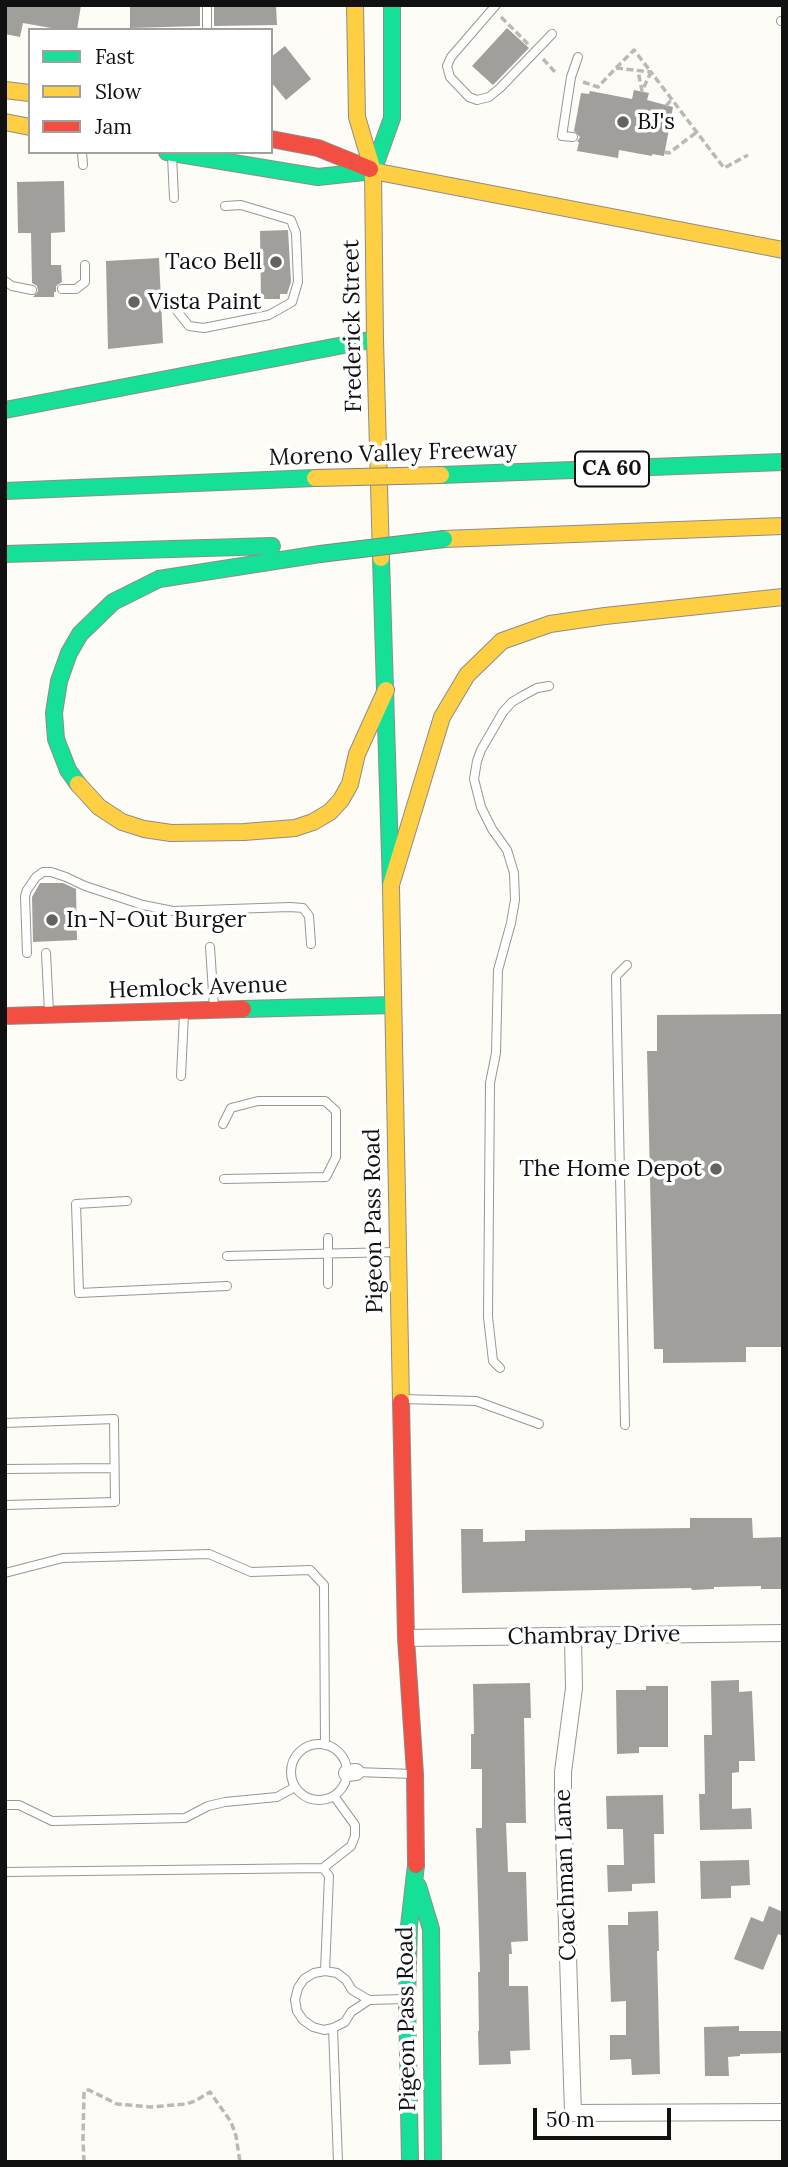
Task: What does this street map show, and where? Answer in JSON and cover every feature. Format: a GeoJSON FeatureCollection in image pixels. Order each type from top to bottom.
{"type":"FeatureCollection","features":[{"type":"Feature","properties":{"kind":"main road","name":"Frederick Street"},"geometry":{"type":"LineString","coordinates":[[355,5],[357,117],[373,171],[382,565]]}},
{"type":"Feature","properties":{"kind":"main road","name":"Frederick Street"},"geometry":{"type":"LineString","coordinates":[[373,171],[393,118],[392,5]]}},
{"type":"Feature","properties":{"kind":"main road"},"geometry":{"type":"LineString","coordinates":[[5,90],[28,93]]}},
{"type":"Feature","properties":{"kind":"main road"},"geometry":{"type":"LineString","coordinates":[[5,104],[28,106]]}},
{"type":"Feature","properties":{"kind":"main road"},"geometry":{"type":"LineString","coordinates":[[5,122],[28,127]]}},
{"type":"Feature","properties":{"kind":"main road"},"geometry":{"type":"LineString","coordinates":[[273,139],[318,148],[373,171],[783,250]]}},
{"type":"Feature","properties":{"kind":"main road"},"geometry":{"type":"LineString","coordinates":[[175,154],[318,177],[373,171]]}},
{"type":"Feature","properties":{"kind":"main road"},"geometry":{"type":"LineString","coordinates":[[5,410],[375,340]]}},
{"type":"Feature","properties":{"kind":"main road","name":"Moreno Valley Freeway"},"geometry":{"type":"LineString","coordinates":[[5,491],[783,463]]}},
{"type":"Feature","properties":{"kind":"main road"},"geometry":{"type":"LineString","coordinates":[[5,554],[320,549],[444,539],[783,526]]}},
{"type":"Feature","properties":{"kind":"main road"},"geometry":{"type":"LineString","coordinates":[[320,549],[159,579],[113,601],[93,618],[69,653],[59,681],[54,713],[56,739],[68,770],[82,790],[99,807],[122,822],[145,829],[171,833],[295,828],[330,812],[341,800],[350,784],[357,754],[386,691]]}},
{"type":"Feature","properties":{"kind":"main road","name":"Pigeon Pass Road"},"geometry":{"type":"LineString","coordinates":[[382,565],[406,1638],[415,1774],[415,1877],[409,1926],[407,1999],[410,2162]]}},
{"type":"Feature","properties":{"kind":"main road"},"geometry":{"type":"LineString","coordinates":[[391,885],[442,717],[467,675],[502,641],[550,624],[783,597]]}},
{"type":"Feature","properties":{"kind":"main road","name":"Hemlock Avenue"},"geometry":{"type":"LineString","coordinates":[[5,1016],[393,1005]]}},
{"type":"Feature","properties":{"kind":"main road","name":"Pigeon Pass Road"},"geometry":{"type":"LineString","coordinates":[[415,1877],[431,1929],[433,2162]]}},
{"type":"Feature","properties":{"kind":"street","name":"Chambray Drive"},"geometry":{"type":"LineString","coordinates":[[406,1638],[783,1633]]}},
{"type":"Feature","properties":{"kind":"street","name":"Coachman Lane"},"geometry":{"type":"LineString","coordinates":[[573,1637],[574,1688],[563,1772],[573,2113],[783,2112]]}},
{"type":"Feature","properties":{"kind":"lane"},"geometry":{"type":"LineString","coordinates":[[207,5],[207,28]]}},
{"type":"Feature","properties":{"kind":"lane"},"geometry":{"type":"LineString","coordinates":[[495,7],[451,57],[447,66],[450,77],[469,97],[477,100],[489,97],[552,34]]}},
{"type":"Feature","properties":{"kind":"lane"},"geometry":{"type":"LineString","coordinates":[[573,137],[562,136],[571,77],[578,57]]}},
{"type":"Feature","properties":{"kind":"lane"},"geometry":{"type":"LineString","coordinates":[[82,154],[83,165]]}},
{"type":"Feature","properties":{"kind":"lane"},"geometry":{"type":"LineString","coordinates":[[169,154],[174,198]]}},
{"type":"Feature","properties":{"kind":"lane"},"geometry":{"type":"LineString","coordinates":[[177,311],[189,326],[204,328],[269,315],[292,302],[298,282],[296,233],[291,220],[241,205],[225,206]]}},
{"type":"Feature","properties":{"kind":"lane"},"geometry":{"type":"LineString","coordinates":[[62,289],[76,289],[85,282],[85,265]]}},
{"type":"Feature","properties":{"kind":"lane"},"geometry":{"type":"LineString","coordinates":[[5,281],[12,286],[33,290]]}},
{"type":"Feature","properties":{"kind":"lane"},"geometry":{"type":"LineString","coordinates":[[500,1368],[493,1360],[488,1317],[490,1083],[496,1053],[498,970],[515,901],[514,873],[507,850],[481,807],[474,779],[481,750],[503,712],[512,702],[524,695],[537,688],[549,686]]}},
{"type":"Feature","properties":{"kind":"lane"},"geometry":{"type":"LineString","coordinates":[[27,953],[25,896],[36,877],[43,872],[51,872],[143,905],[173,911],[290,906],[303,908],[309,916],[311,944]]}},
{"type":"Feature","properties":{"kind":"lane"},"geometry":{"type":"LineString","coordinates":[[210,947],[214,1010]]}},
{"type":"Feature","properties":{"kind":"lane"},"geometry":{"type":"LineString","coordinates":[[46,953],[49,1015]]}},
{"type":"Feature","properties":{"kind":"lane"},"geometry":{"type":"LineString","coordinates":[[625,1425],[616,976],[627,965]]}},
{"type":"Feature","properties":{"kind":"lane"},"geometry":{"type":"LineString","coordinates":[[181,1076],[184,1011]]}},
{"type":"Feature","properties":{"kind":"lane"},"geometry":{"type":"LineString","coordinates":[[223,1124],[230,1108],[258,1101],[325,1101],[337,1111],[335,1157],[326,1177],[224,1179]]}},
{"type":"Feature","properties":{"kind":"lane"},"geometry":{"type":"LineString","coordinates":[[127,1201],[76,1204],[79,1293],[227,1286]]}},
{"type":"Feature","properties":{"kind":"lane"},"geometry":{"type":"LineString","coordinates":[[328,1238],[328,1284]]}},
{"type":"Feature","properties":{"kind":"lane"},"geometry":{"type":"LineString","coordinates":[[227,1256],[397,1252]]}},
{"type":"Feature","properties":{"kind":"lane"},"geometry":{"type":"LineString","coordinates":[[400,1398],[476,1401],[539,1424]]}},
{"type":"Feature","properties":{"kind":"lane"},"geometry":{"type":"LineString","coordinates":[[5,1423],[114,1419],[115,1502],[5,1505]]}},
{"type":"Feature","properties":{"kind":"lane"},"geometry":{"type":"LineString","coordinates":[[5,1469],[114,1468]]}},
{"type":"Feature","properties":{"kind":"lane"},"geometry":{"type":"LineString","coordinates":[[5,1573],[62,1558],[209,1554],[251,1572],[310,1570],[324,1585],[325,1745]]}},
{"type":"Feature","properties":{"kind":"lane"},"geometry":{"type":"LineString","coordinates":[[314,1744],[325,1745],[335,1749],[343,1757],[352,1773],[334,1796],[313,1800],[295,1787],[291,1766],[304,1748],[314,1744]]}},
{"type":"Feature","properties":{"kind":"lane"},"geometry":{"type":"LineString","coordinates":[[352,1773],[415,1774]]}},
{"type":"Feature","properties":{"kind":"lane"},"geometry":{"type":"LineString","coordinates":[[5,1805],[19,1805],[52,1821],[185,1818],[208,1806],[277,1797],[295,1787]]}},
{"type":"Feature","properties":{"kind":"lane"},"geometry":{"type":"LineString","coordinates":[[5,1872],[323,1868],[351,1846],[355,1836],[355,1825],[334,1796]]}},
{"type":"Feature","properties":{"kind":"lane"},"geometry":{"type":"LineString","coordinates":[[323,1868],[329,1876],[325,1971]]}},
{"type":"Feature","properties":{"kind":"lane"},"geometry":{"type":"LineString","coordinates":[[369,2000],[351,2012],[345,2022],[324,2029],[313,2027],[303,2020],[297,2011],[295,2000],[304,1979],[325,1971],[337,1973],[346,1980],[352,1990],[369,2000],[407,1999]]}},
{"type":"Feature","properties":{"kind":"lane"},"geometry":{"type":"LineString","coordinates":[[333,2028],[338,2162]]}},
{"type":"Feature","properties":{"kind":"path"},"geometry":{"type":"LineString","coordinates":[[495,7],[555,72]]}},
{"type":"Feature","properties":{"kind":"path"},"geometry":{"type":"LineString","coordinates":[[581,81],[598,87],[634,50],[724,167],[748,155]]}},
{"type":"Feature","properties":{"kind":"path"},"geometry":{"type":"LineString","coordinates":[[616,68],[651,72]]}},
{"type":"Feature","properties":{"kind":"path"},"geometry":{"type":"LineString","coordinates":[[638,71],[642,91],[651,72]]}},
{"type":"Feature","properties":{"kind":"path"},"geometry":{"type":"LineString","coordinates":[[666,106],[672,99]]}},
{"type":"Feature","properties":{"kind":"path"},"geometry":{"type":"LineString","coordinates":[[664,152],[669,153],[697,132]]}},
{"type":"Feature","properties":{"kind":"path"},"geometry":{"type":"LineString","coordinates":[[85,2162],[84,2092],[89,2090],[117,2104],[151,2107],[186,2104],[210,2092],[231,2123],[240,2162]]}},
{"type":"Feature","properties":{"kind":"building"},"geometry":{"type":"Polygon","coordinates":[[[5,5],[81,5],[77,28],[51,28],[23,23],[20,37],[5,34],[5,5]]]}},
{"type":"Feature","properties":{"kind":"building"},"geometry":{"type":"Polygon","coordinates":[[[130,5],[200,5],[200,26],[130,28],[130,5]]]}},
{"type":"Feature","properties":{"kind":"building"},"geometry":{"type":"Polygon","coordinates":[[[214,5],[276,5],[277,25],[214,26],[214,5]]]}},
{"type":"Feature","properties":{"kind":"building"},"geometry":{"type":"Polygon","coordinates":[[[507,28],[529,48],[493,85],[472,66],[507,28]]]}},
{"type":"Feature","properties":{"kind":"building"},"geometry":{"type":"Polygon","coordinates":[[[285,46],[311,79],[286,100],[273,84],[273,55],[285,46]]]}},
{"type":"Feature","properties":{"kind":"building","name":"BJ's"},"geometry":{"type":"Polygon","coordinates":[[[634,90],[649,93],[647,100],[673,107],[664,156],[619,150],[618,158],[577,151],[580,137],[574,131],[581,93],[589,94],[590,91],[632,99],[634,90]]]}},
{"type":"Feature","properties":{"kind":"building"},"geometry":{"type":"Polygon","coordinates":[[[64,181],[65,232],[51,233],[51,265],[61,265],[62,282],[56,286],[54,297],[33,297],[38,291],[37,286],[32,283],[31,233],[18,233],[17,182],[64,181]]]}},
{"type":"Feature","properties":{"kind":"building","name":"Taco Bell"},"geometry":{"type":"Polygon","coordinates":[[[288,230],[291,282],[287,294],[280,294],[280,299],[261,299],[260,231],[288,230]]]}},
{"type":"Feature","properties":{"kind":"building","name":"Vista Paint"},"geometry":{"type":"Polygon","coordinates":[[[159,258],[163,343],[108,349],[106,261],[159,258]]]}},
{"type":"Feature","properties":{"kind":"building","name":"In-N-Out Burger"},"geometry":{"type":"Polygon","coordinates":[[[40,883],[63,883],[76,889],[77,940],[33,942],[32,897],[40,883]]]}},
{"type":"Feature","properties":{"kind":"building","name":"The Home Depot"},"geometry":{"type":"Polygon","coordinates":[[[783,1014],[783,1347],[746,1347],[746,1362],[663,1363],[663,1349],[654,1349],[647,1051],[657,1051],[657,1015],[783,1014]]]}},
{"type":"Feature","properties":{"kind":"building"},"geometry":{"type":"Polygon","coordinates":[[[690,1518],[752,1518],[753,1538],[783,1537],[783,1589],[761,1589],[761,1586],[692,1590],[462,1593],[461,1529],[483,1529],[483,1542],[525,1541],[525,1530],[690,1528],[690,1518]]]}},
{"type":"Feature","properties":{"kind":"building"},"geometry":{"type":"Polygon","coordinates":[[[739,1680],[739,1692],[752,1691],[755,1761],[739,1761],[739,1772],[732,1773],[732,1809],[751,1808],[752,1829],[700,1830],[699,1794],[705,1794],[704,1735],[712,1735],[711,1681],[739,1680]]]}},
{"type":"Feature","properties":{"kind":"building"},"geometry":{"type":"Polygon","coordinates":[[[530,1683],[531,1718],[524,1718],[526,1823],[506,1823],[508,1872],[526,1872],[528,1941],[511,1942],[509,1986],[528,1986],[530,2050],[510,2051],[511,2064],[479,2065],[480,1972],[476,1828],[482,1828],[482,1769],[471,1769],[471,1734],[474,1734],[473,1684],[530,1683]]]}},
{"type":"Feature","properties":{"kind":"building"},"geometry":{"type":"Polygon","coordinates":[[[646,1686],[668,1686],[668,1747],[639,1747],[639,1753],[617,1754],[616,1690],[646,1690],[646,1686]]]}},
{"type":"Feature","properties":{"kind":"building"},"geometry":{"type":"Polygon","coordinates":[[[663,1795],[664,1834],[654,1834],[655,1883],[632,1884],[632,1891],[608,1892],[607,1865],[624,1865],[623,1829],[607,1829],[606,1796],[663,1795]]]}},
{"type":"Feature","properties":{"kind":"building"},"geometry":{"type":"Polygon","coordinates":[[[749,1860],[750,1885],[731,1886],[731,1898],[701,1899],[700,1861],[749,1860]]]}},
{"type":"Feature","properties":{"kind":"building"},"geometry":{"type":"Polygon","coordinates":[[[769,1906],[783,1912],[783,1936],[778,1934],[763,1970],[734,1959],[751,1917],[763,1922],[769,1906]]]}},
{"type":"Feature","properties":{"kind":"building"},"geometry":{"type":"Polygon","coordinates":[[[658,1911],[660,2074],[632,2075],[631,2059],[610,2060],[610,2035],[626,2035],[626,2001],[611,2002],[608,1925],[628,1925],[628,1912],[658,1911]]]}},
{"type":"Feature","properties":{"kind":"building"},"geometry":{"type":"Polygon","coordinates":[[[739,2026],[739,2031],[783,2031],[783,2053],[740,2054],[728,2057],[729,2076],[705,2076],[704,2027],[739,2026]]]}},
{"type":"Feature","properties":{"kind":"traffic: fast"},"geometry":{"type":"LineString","coordinates":[[373,171],[392,118],[392,5]]}},
{"type":"Feature","properties":{"kind":"traffic: fast"},"geometry":{"type":"LineString","coordinates":[[179,154],[318,177],[373,171]]}},
{"type":"Feature","properties":{"kind":"traffic: fast"},"geometry":{"type":"LineString","coordinates":[[5,410],[375,339]]}},
{"type":"Feature","properties":{"kind":"traffic: fast"},"geometry":{"type":"LineString","coordinates":[[441,475],[783,462]]}},
{"type":"Feature","properties":{"kind":"traffic: fast"},"geometry":{"type":"LineString","coordinates":[[5,491],[315,478]]}},
{"type":"Feature","properties":{"kind":"traffic: fast"},"geometry":{"type":"LineString","coordinates":[[320,554],[444,539]]}},
{"type":"Feature","properties":{"kind":"traffic: fast"},"geometry":{"type":"LineString","coordinates":[[5,554],[272,546]]}},
{"type":"Feature","properties":{"kind":"traffic: fast"},"geometry":{"type":"LineString","coordinates":[[78,784],[68,770],[56,739],[54,713],[59,681],[69,653],[80,634],[113,602],[159,579],[320,554]]}},
{"type":"Feature","properties":{"kind":"traffic: fast"},"geometry":{"type":"LineString","coordinates":[[381,558],[391,888]]}},
{"type":"Feature","properties":{"kind":"traffic: fast"},"geometry":{"type":"LineString","coordinates":[[243,1009],[393,1005]]}},
{"type":"Feature","properties":{"kind":"traffic: fast"},"geometry":{"type":"LineString","coordinates":[[410,2162],[407,1999],[409,1926],[416,1865]]}},
{"type":"Feature","properties":{"kind":"traffic: fast"},"geometry":{"type":"LineString","coordinates":[[418,1886],[431,1929],[433,2162]]}},
{"type":"Feature","properties":{"kind":"traffic: slow"},"geometry":{"type":"LineString","coordinates":[[355,5],[357,117],[373,171],[381,558]]}},
{"type":"Feature","properties":{"kind":"traffic: slow"},"geometry":{"type":"LineString","coordinates":[[5,90],[28,93]]}},
{"type":"Feature","properties":{"kind":"traffic: slow"},"geometry":{"type":"LineString","coordinates":[[5,122],[28,127]]}},
{"type":"Feature","properties":{"kind":"traffic: slow"},"geometry":{"type":"LineString","coordinates":[[373,171],[783,250]]}},
{"type":"Feature","properties":{"kind":"traffic: slow"},"geometry":{"type":"LineString","coordinates":[[315,478],[441,475]]}},
{"type":"Feature","properties":{"kind":"traffic: slow"},"geometry":{"type":"LineString","coordinates":[[444,539],[783,526]]}},
{"type":"Feature","properties":{"kind":"traffic: slow"},"geometry":{"type":"LineString","coordinates":[[391,885],[442,717],[467,675],[502,641],[550,624],[783,597]]}},
{"type":"Feature","properties":{"kind":"traffic: slow"},"geometry":{"type":"LineString","coordinates":[[78,784],[99,807],[122,822],[144,829],[171,833],[295,828],[330,812],[341,800],[350,784],[357,754],[386,690]]}},
{"type":"Feature","properties":{"kind":"traffic: slow"},"geometry":{"type":"LineString","coordinates":[[391,888],[401,1402]]}},
{"type":"Feature","properties":{"kind":"traffic: jam"},"geometry":{"type":"LineString","coordinates":[[273,139],[318,148],[370,169]]}},
{"type":"Feature","properties":{"kind":"traffic: jam"},"geometry":{"type":"LineString","coordinates":[[5,1016],[243,1009]]}},
{"type":"Feature","properties":{"kind":"traffic: jam"},"geometry":{"type":"LineString","coordinates":[[401,1402],[406,1638],[415,1774],[416,1865]]}},
{"type":"Feature","properties":{"kind":"place","name":"BJ's"},"geometry":{"type":"Point","coordinates":[623,122]}},
{"type":"Feature","properties":{"kind":"place","name":"Taco Bell"},"geometry":{"type":"Point","coordinates":[276,262]}},
{"type":"Feature","properties":{"kind":"place","name":"Vista Paint"},"geometry":{"type":"Point","coordinates":[134,302]}},
{"type":"Feature","properties":{"kind":"place","name":"In-N-Out Burger"},"geometry":{"type":"Point","coordinates":[52,920]}},
{"type":"Feature","properties":{"kind":"place","name":"The Home Depot"},"geometry":{"type":"Point","coordinates":[716,1169]}}]}
